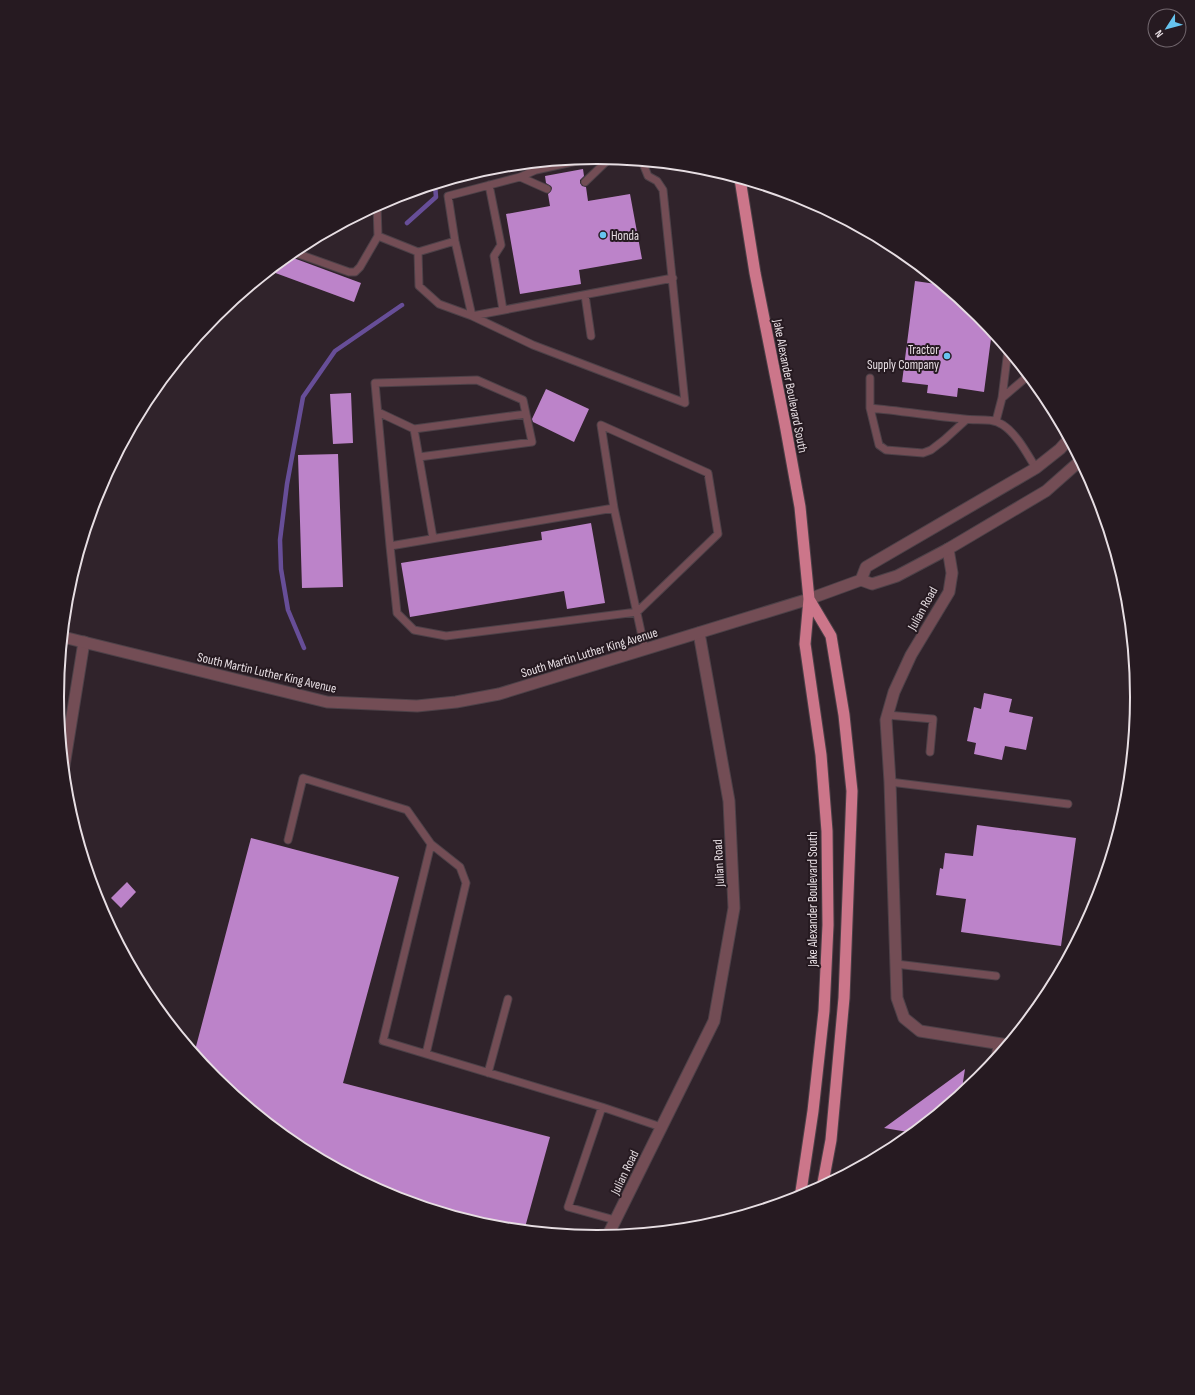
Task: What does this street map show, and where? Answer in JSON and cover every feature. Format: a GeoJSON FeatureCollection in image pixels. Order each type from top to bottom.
{"type":"FeatureCollection","features":[{"type":"Feature","properties":{"kind":"highway","name":"Jake Alexander Boulevard South"},"geometry":{"type":"LineString","coordinates":[[741,183],[755,273],[800,508],[809,599],[805,644],[821,755],[827,831],[828,925],[824,1011],[813,1111],[801,1190]]}},
{"type":"Feature","properties":{"kind":"highway","name":"Jake Alexander Boulevard South"},"geometry":{"type":"LineString","coordinates":[[809,599],[831,636],[844,715],[852,791],[844,998],[830,1140],[823,1180]]}},
{"type":"Feature","properties":{"kind":"street"},"geometry":{"type":"LineString","coordinates":[[861,580],[866,567],[1036,468],[1066,442]]}},
{"type":"Feature","properties":{"kind":"street"},"geometry":{"type":"LineString","coordinates":[[699,634],[809,599],[861,580],[872,584],[897,576],[948,549],[1046,491],[1077,464]]}},
{"type":"Feature","properties":{"kind":"street","name":"Julian Road"},"geometry":{"type":"LineString","coordinates":[[948,549],[952,574],[949,592],[911,655],[894,692],[886,720],[890,782],[897,998],[904,1018],[920,1031],[1003,1044]]}},
{"type":"Feature","properties":{"kind":"street","name":"Julian Road"},"geometry":{"type":"LineString","coordinates":[[610,1231],[714,1021],[734,908],[729,801],[699,634]]}},
{"type":"Feature","properties":{"kind":"street","name":"South Martin Luther King Avenue"},"geometry":{"type":"LineString","coordinates":[[68,638],[327,702],[417,706],[456,702],[499,694],[699,634]]}},
{"type":"Feature","properties":{"kind":"street"},"geometry":{"type":"LineString","coordinates":[[67,748],[84,642]]}},
{"type":"Feature","properties":{"kind":"lane"},"geometry":{"type":"LineString","coordinates":[[585,182],[604,164]]}},
{"type":"Feature","properties":{"kind":"lane"},"geometry":{"type":"LineString","coordinates":[[472,316],[455,241],[448,196],[489,186],[520,177],[536,170],[554,166]]}},
{"type":"Feature","properties":{"kind":"lane"},"geometry":{"type":"LineString","coordinates":[[418,252],[419,286],[439,304],[472,316],[533,345],[685,403],[663,190],[657,181],[648,176],[644,166]]}},
{"type":"Feature","properties":{"kind":"lane"},"geometry":{"type":"LineString","coordinates":[[520,177],[547,189]]}},
{"type":"Feature","properties":{"kind":"lane"},"geometry":{"type":"LineString","coordinates":[[489,186],[501,245],[494,256],[504,310]]}},
{"type":"Feature","properties":{"kind":"lane"},"geometry":{"type":"LineString","coordinates":[[300,255],[348,272],[355,272],[360,267],[378,236],[378,212]]}},
{"type":"Feature","properties":{"kind":"lane"},"geometry":{"type":"LineString","coordinates":[[378,236],[418,252],[455,241]]}},
{"type":"Feature","properties":{"kind":"lane"},"geometry":{"type":"LineString","coordinates":[[472,316],[672,278]]}},
{"type":"Feature","properties":{"kind":"lane"},"geometry":{"type":"LineString","coordinates":[[585,295],[591,336]]}},
{"type":"Feature","properties":{"kind":"lane"},"geometry":{"type":"LineString","coordinates":[[996,421],[1002,398],[1007,356]]}},
{"type":"Feature","properties":{"kind":"lane"},"geometry":{"type":"LineString","coordinates":[[870,378],[870,408],[879,444],[886,450],[924,453],[931,450],[944,440],[966,420]]}},
{"type":"Feature","properties":{"kind":"lane"},"geometry":{"type":"LineString","coordinates":[[1002,398],[1025,379]]}},
{"type":"Feature","properties":{"kind":"lane"},"geometry":{"type":"LineString","coordinates":[[419,457],[532,442],[523,400],[477,380],[375,384],[397,613],[414,630],[446,636],[637,612],[718,534],[708,472],[601,425],[614,508],[637,612],[645,650]]}},
{"type":"Feature","properties":{"kind":"lane"},"geometry":{"type":"LineString","coordinates":[[870,408],[966,420],[996,421],[1004,425],[1013,433],[1036,468]]}},
{"type":"Feature","properties":{"kind":"lane"},"geometry":{"type":"LineString","coordinates":[[378,412],[414,429],[526,414]]}},
{"type":"Feature","properties":{"kind":"lane"},"geometry":{"type":"LineString","coordinates":[[414,429],[433,538]]}},
{"type":"Feature","properties":{"kind":"lane"},"geometry":{"type":"LineString","coordinates":[[390,546],[614,508]]}},
{"type":"Feature","properties":{"kind":"lane"},"geometry":{"type":"LineString","coordinates":[[887,715],[933,719],[930,752]]}},
{"type":"Feature","properties":{"kind":"lane"},"geometry":{"type":"LineString","coordinates":[[288,840],[303,778],[407,810],[431,844],[460,867],[466,883],[426,1054]]}},
{"type":"Feature","properties":{"kind":"lane"},"geometry":{"type":"LineString","coordinates":[[890,782],[1068,804]]}},
{"type":"Feature","properties":{"kind":"lane"},"geometry":{"type":"LineString","coordinates":[[431,844],[383,1042],[602,1107],[661,1127]]}},
{"type":"Feature","properties":{"kind":"lane"},"geometry":{"type":"LineString","coordinates":[[896,964],[996,976]]}},
{"type":"Feature","properties":{"kind":"lane"},"geometry":{"type":"LineString","coordinates":[[488,1073],[508,999]]}},
{"type":"Feature","properties":{"kind":"lane"},"geometry":{"type":"LineString","coordinates":[[602,1107],[568,1206],[615,1220]]}},
{"type":"Feature","properties":{"kind":"building"},"geometry":{"type":"Polygon","coordinates":[[[583,169],[584,176],[580,180],[580,183],[582,186],[586,187],[588,201],[630,194],[642,259],[579,270],[581,284],[520,294],[506,214],[550,206],[548,194],[552,188],[546,183],[545,176],[583,169]]]}},
{"type":"Feature","properties":{"kind":"building"},"geometry":{"type":"Polygon","coordinates":[[[295,258],[361,283],[354,302],[275,273],[295,258]]]}},
{"type":"Feature","properties":{"kind":"building","name":"Tractor Supply Company"},"geometry":{"type":"Polygon","coordinates":[[[915,281],[934,284],[975,320],[991,337],[984,392],[958,388],[957,397],[927,393],[928,385],[902,382],[915,281]]]}},
{"type":"Feature","properties":{"kind":"building"},"geometry":{"type":"Polygon","coordinates":[[[546,389],[589,409],[574,442],[533,422],[532,419],[546,389]]]}},
{"type":"Feature","properties":{"kind":"building"},"geometry":{"type":"Polygon","coordinates":[[[351,393],[353,443],[333,444],[330,394],[351,393]]]}},
{"type":"Feature","properties":{"kind":"building"},"geometry":{"type":"Polygon","coordinates":[[[338,454],[343,587],[302,588],[298,455],[338,454]]]}},
{"type":"Feature","properties":{"kind":"building"},"geometry":{"type":"Polygon","coordinates":[[[591,523],[605,603],[567,609],[564,591],[410,617],[401,563],[542,540],[541,532],[591,523]]]}},
{"type":"Feature","properties":{"kind":"building"},"geometry":{"type":"Polygon","coordinates":[[[984,693],[1012,699],[1009,712],[1033,717],[1026,750],[1005,746],[1002,760],[974,754],[976,743],[967,741],[974,707],[981,709],[984,693]]]}},
{"type":"Feature","properties":{"kind":"building"},"geometry":{"type":"Polygon","coordinates":[[[977,825],[1076,838],[1061,946],[961,932],[966,899],[936,895],[940,868],[943,869],[945,853],[973,856],[977,825]]]}},
{"type":"Feature","properties":{"kind":"building"},"geometry":{"type":"Polygon","coordinates":[[[251,838],[399,877],[343,1083],[550,1137],[525,1226],[493,1221],[426,1203],[362,1176],[331,1160],[273,1121],[246,1099],[220,1075],[195,1048],[251,838]]]}},
{"type":"Feature","properties":{"kind":"building"},"geometry":{"type":"Polygon","coordinates":[[[127,882],[136,892],[121,908],[111,898],[127,882]]]}},
{"type":"Feature","properties":{"kind":"building"},"geometry":{"type":"Polygon","coordinates":[[[965,1069],[962,1087],[922,1121],[907,1132],[884,1128],[965,1069]]]}},
{"type":"Feature","properties":{"kind":"waterway"},"geometry":{"type":"LineString","coordinates":[[407,223],[436,197],[435,189]]}},
{"type":"Feature","properties":{"kind":"waterway"},"geometry":{"type":"LineString","coordinates":[[304,648],[288,610],[281,569],[280,540],[287,484],[303,397],[335,351],[402,305]]}},
{"type":"Feature","properties":{"kind":"place","name":"Honda"},"geometry":{"type":"Point","coordinates":[603,235]}},
{"type":"Feature","properties":{"kind":"place","name":"Tractor Supply Company"},"geometry":{"type":"Point","coordinates":[947,356]}}]}
